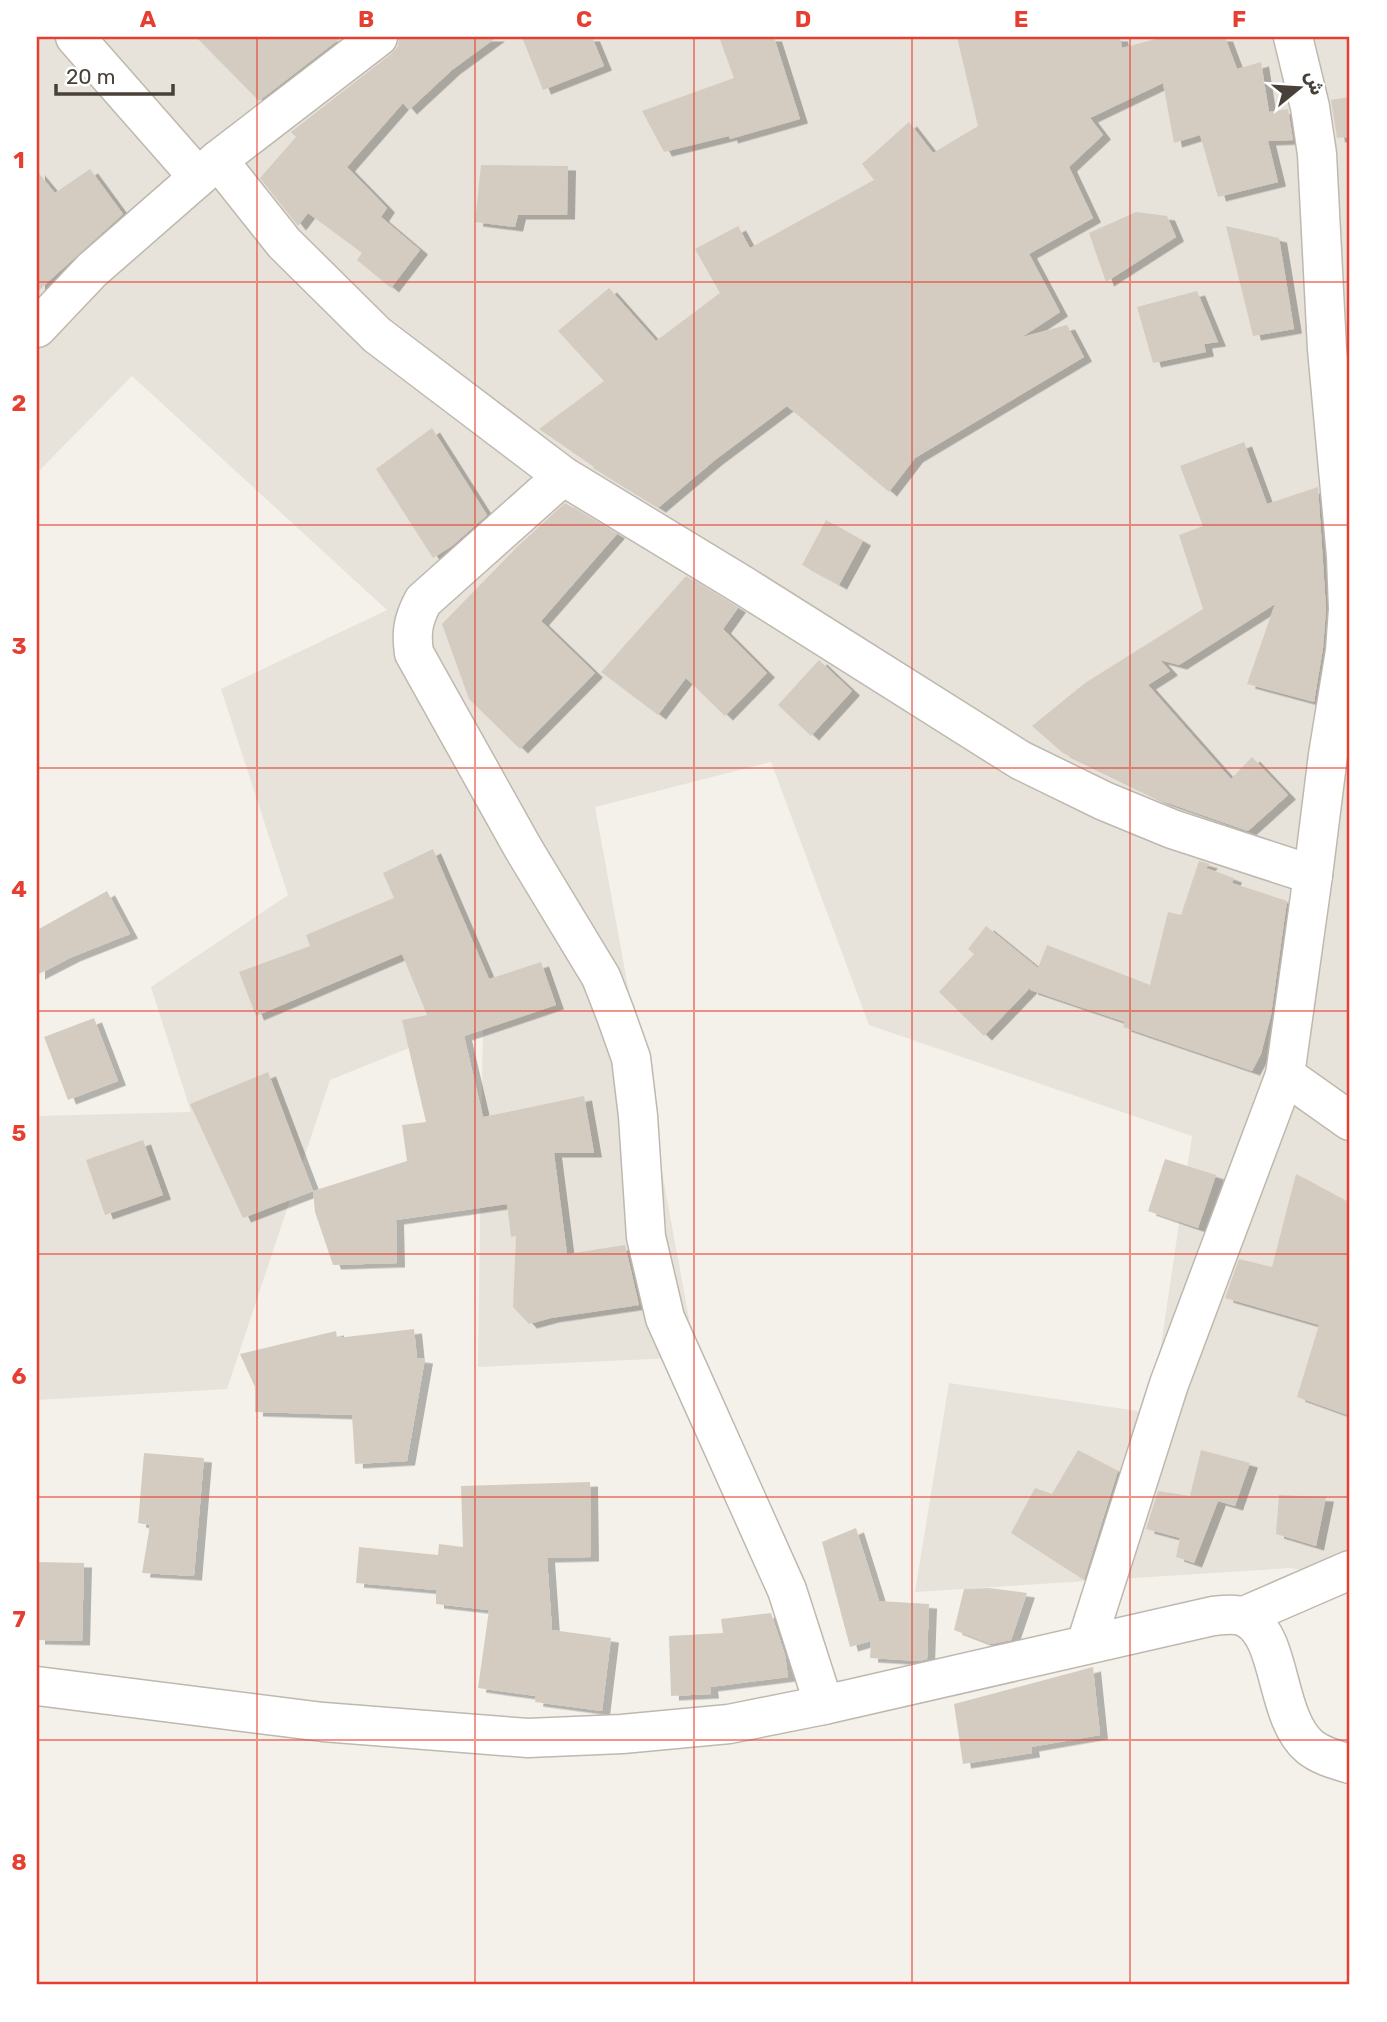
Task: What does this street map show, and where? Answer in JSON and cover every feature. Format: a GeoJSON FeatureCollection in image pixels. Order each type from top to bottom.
{"type":"FeatureCollection","features":[{"type":"Feature","properties":{"kind":"street"},"geometry":{"type":"LineString","coordinates":[[75,37],[377,335],[564,476],[1020,760],[1104,802],[1172,829],[1313,875]]}},
{"type":"Feature","properties":{"kind":"street"},"geometry":{"type":"LineString","coordinates":[[37,328],[92,270],[208,169],[378,37]]}},
{"type":"Feature","properties":{"kind":"street"},"geometry":{"type":"LineString","coordinates":[[1086,1644],[1169,1384],[1285,1075],[1328,755],[1345,651],[1348,609],[1346,556],[1327,349],[1317,154],[1310,107],[1293,37]]}},
{"type":"Feature","properties":{"kind":"street"},"geometry":{"type":"LineString","coordinates":[[564,476],[423,601],[414,618],[411,633],[414,653],[523,848],[601,977],[631,1058],[638,1116],[646,1237],[665,1318],[782,1578],[824,1705]]}},
{"type":"Feature","properties":{"kind":"street"},"geometry":{"type":"LineString","coordinates":[[1285,1075],[1350,1121]]}},
{"type":"Feature","properties":{"kind":"street"},"geometry":{"type":"LineString","coordinates":[[37,1686],[323,1722],[528,1738],[622,1734],[729,1724],[824,1705],[1213,1616],[1244,1616],[1350,1570]]}},
{"type":"Feature","properties":{"kind":"street"},"geometry":{"type":"LineString","coordinates":[[1244,1616],[1256,1625],[1268,1643],[1286,1707],[1297,1733],[1311,1748],[1350,1764]]}},
{"type":"Feature","properties":{"kind":"shaded area"},"geometry":{"type":"Polygon","coordinates":[[[37,37],[1350,37],[1350,1562],[1310,1571],[1290,1568],[915,1592],[949,1383],[1151,1413],[1192,1136],[869,1025],[771,762],[595,807],[696,1357],[478,1367],[483,1018],[330,1080],[227,1389],[37,1400],[37,1116],[191,1112],[151,987],[288,895],[221,689],[387,610],[132,376],[37,473],[37,37]]]}},
{"type":"Feature","properties":{"kind":"building"},"geometry":{"type":"Polygon","coordinates":[[[196,37],[342,37],[259,101],[196,37]]]}},
{"type":"Feature","properties":{"kind":"building"},"geometry":{"type":"Polygon","coordinates":[[[399,37],[497,37],[452,70],[409,110],[403,103],[347,167],[387,208],[381,217],[420,250],[391,288],[357,260],[362,253],[308,213],[298,226],[260,178],[296,137],[291,132],[391,54],[398,46],[399,37]]]}},
{"type":"Feature","properties":{"kind":"building"},"geometry":{"type":"Polygon","coordinates":[[[522,37],[592,37],[604,66],[543,90],[522,37]]]}},
{"type":"Feature","properties":{"kind":"building"},"geometry":{"type":"Polygon","coordinates":[[[719,37],[774,37],[800,119],[730,139],[729,136],[664,152],[642,111],[734,78],[719,37]]]}},
{"type":"Feature","properties":{"kind":"building"},"geometry":{"type":"Polygon","coordinates":[[[957,37],[1120,37],[1122,48],[1163,37],[1225,37],[1237,69],[1261,62],[1269,112],[1288,109],[1293,140],[1268,141],[1278,182],[1218,197],[1200,135],[1174,143],[1163,83],[1090,118],[1103,135],[1069,167],[1093,218],[1029,254],[1060,312],[1022,337],[1067,325],[1084,357],[915,458],[889,492],[787,406],[715,460],[658,508],[593,468],[539,429],[604,381],[558,331],[609,288],[656,341],[720,293],[695,249],[738,226],[750,248],[874,180],[862,164],[909,122],[933,153],[978,126],[957,37]]]}},
{"type":"Feature","properties":{"kind":"building"},"geometry":{"type":"Polygon","coordinates":[[[1350,97],[1350,137],[1337,138],[1331,100],[1350,97]]]}},
{"type":"Feature","properties":{"kind":"building"},"geometry":{"type":"Polygon","coordinates":[[[481,165],[568,166],[567,215],[518,215],[515,227],[475,222],[481,165]]]}},
{"type":"Feature","properties":{"kind":"building"},"geometry":{"type":"Polygon","coordinates":[[[90,169],[123,214],[37,292],[37,171],[55,193],[90,169]]]}},
{"type":"Feature","properties":{"kind":"building"},"geometry":{"type":"Polygon","coordinates":[[[1136,212],[1167,216],[1176,237],[1106,282],[1089,233],[1136,212]]]}},
{"type":"Feature","properties":{"kind":"building"},"geometry":{"type":"Polygon","coordinates":[[[1226,226],[1279,238],[1294,329],[1253,336],[1226,226]]]}},
{"type":"Feature","properties":{"kind":"building"},"geometry":{"type":"Polygon","coordinates":[[[1197,291],[1218,342],[1204,344],[1206,352],[1153,363],[1137,307],[1197,291]]]}},
{"type":"Feature","properties":{"kind":"building"},"geometry":{"type":"Polygon","coordinates":[[[432,428],[487,515],[452,546],[433,558],[376,469],[432,428]]]}},
{"type":"Feature","properties":{"kind":"building"},"geometry":{"type":"Polygon","coordinates":[[[1244,442],[1267,504],[1318,487],[1326,609],[1314,702],[1247,684],[1275,604],[1179,665],[1160,660],[1170,671],[1148,685],[1231,779],[1252,757],[1288,795],[1248,831],[1162,801],[1063,753],[1032,726],[1085,683],[1203,609],[1179,535],[1203,526],[1180,466],[1244,442]]]}},
{"type":"Feature","properties":{"kind":"building"},"geometry":{"type":"Polygon","coordinates":[[[565,503],[617,534],[541,621],[595,673],[520,749],[469,699],[442,624],[519,545],[565,503]]]}},
{"type":"Feature","properties":{"kind":"building"},"geometry":{"type":"Polygon","coordinates":[[[826,520],[863,541],[839,585],[802,565],[826,520]]]}},
{"type":"Feature","properties":{"kind":"building"},"geometry":{"type":"Polygon","coordinates":[[[686,576],[738,608],[723,629],[767,673],[725,716],[686,678],[658,715],[601,672],[686,576]]]}},
{"type":"Feature","properties":{"kind":"building"},"geometry":{"type":"Polygon","coordinates":[[[819,660],[852,691],[811,736],[778,705],[819,660]]]}},
{"type":"Feature","properties":{"kind":"building"},"geometry":{"type":"Polygon","coordinates":[[[433,849],[489,979],[541,962],[556,1005],[464,1036],[483,1117],[584,1096],[594,1153],[554,1153],[567,1254],[625,1245],[639,1305],[551,1318],[529,1324],[513,1307],[516,1236],[511,1237],[507,1204],[396,1220],[397,1263],[333,1265],[315,1212],[313,1191],[407,1161],[402,1125],[426,1122],[402,1020],[427,1015],[402,954],[256,1016],[239,972],[310,946],[306,935],[394,898],[383,873],[433,849]]]}},
{"type":"Feature","properties":{"kind":"building"},"geometry":{"type":"Polygon","coordinates":[[[1199,861],[1210,864],[1206,868],[1234,878],[1232,883],[1287,901],[1271,1015],[1261,1054],[1252,1071],[1123,1027],[1125,1022],[1030,988],[984,1036],[939,992],[974,954],[968,949],[986,926],[1038,968],[1047,945],[1150,985],[1168,912],[1181,915],[1199,861]]]}},
{"type":"Feature","properties":{"kind":"building"},"geometry":{"type":"Polygon","coordinates":[[[107,891],[130,934],[72,957],[37,975],[37,930],[107,891]]]}},
{"type":"Feature","properties":{"kind":"building"},"geometry":{"type":"Polygon","coordinates":[[[94,1018],[118,1081],[68,1100],[44,1037],[94,1018]]]}},
{"type":"Feature","properties":{"kind":"building"},"geometry":{"type":"Polygon","coordinates":[[[268,1072],[313,1191],[243,1218],[190,1104],[268,1072]]]}},
{"type":"Feature","properties":{"kind":"building"},"geometry":{"type":"Polygon","coordinates":[[[143,1140],[163,1195],[105,1215],[86,1160],[143,1140]]]}},
{"type":"Feature","properties":{"kind":"building"},"geometry":{"type":"Polygon","coordinates":[[[1165,1159],[1216,1175],[1198,1228],[1148,1211],[1165,1159]]]}},
{"type":"Feature","properties":{"kind":"building"},"geometry":{"type":"Polygon","coordinates":[[[1296,1174],[1350,1203],[1350,1416],[1297,1397],[1319,1325],[1225,1298],[1239,1259],[1272,1267],[1296,1174]]]}},
{"type":"Feature","properties":{"kind":"building"},"geometry":{"type":"Polygon","coordinates":[[[414,1329],[417,1358],[425,1359],[407,1461],[355,1464],[352,1415],[255,1412],[255,1387],[240,1354],[336,1331],[337,1338],[414,1329]]]}},
{"type":"Feature","properties":{"kind":"building"},"geometry":{"type":"Polygon","coordinates":[[[1078,1450],[1118,1471],[1084,1580],[1011,1533],[1035,1488],[1052,1494],[1078,1450]]]}},
{"type":"Feature","properties":{"kind":"building"},"geometry":{"type":"Polygon","coordinates":[[[1201,1450],[1250,1463],[1235,1506],[1218,1501],[1194,1563],[1176,1557],[1180,1538],[1146,1529],[1158,1491],[1190,1496],[1201,1450]]]}},
{"type":"Feature","properties":{"kind":"building"},"geometry":{"type":"Polygon","coordinates":[[[144,1453],[204,1458],[194,1576],[142,1573],[150,1525],[138,1523],[144,1453]]]}},
{"type":"Feature","properties":{"kind":"building"},"geometry":{"type":"Polygon","coordinates":[[[590,1482],[591,1557],[547,1558],[552,1630],[611,1638],[602,1711],[535,1702],[536,1696],[478,1688],[489,1610],[436,1604],[436,1590],[356,1583],[359,1547],[438,1555],[439,1544],[463,1547],[461,1486],[590,1482]]]}},
{"type":"Feature","properties":{"kind":"building"},"geometry":{"type":"Polygon","coordinates":[[[1279,1495],[1326,1497],[1316,1546],[1276,1534],[1279,1495]]]}},
{"type":"Feature","properties":{"kind":"building"},"geometry":{"type":"Polygon","coordinates":[[[856,1528],[879,1601],[929,1604],[927,1659],[919,1661],[870,1658],[871,1641],[850,1647],[822,1542],[856,1528]]]}},
{"type":"Feature","properties":{"kind":"building"},"geometry":{"type":"Polygon","coordinates":[[[37,1562],[84,1563],[82,1641],[37,1640],[37,1562]]]}},
{"type":"Feature","properties":{"kind":"building"},"geometry":{"type":"Polygon","coordinates":[[[989,1588],[1027,1593],[1011,1640],[991,1644],[954,1630],[964,1589],[989,1588]]]}},
{"type":"Feature","properties":{"kind":"building"},"geometry":{"type":"Polygon","coordinates":[[[771,1613],[785,1655],[788,1677],[710,1687],[711,1694],[671,1696],[669,1636],[723,1633],[721,1619],[771,1613]]]}},
{"type":"Feature","properties":{"kind":"building"},"geometry":{"type":"Polygon","coordinates":[[[1093,1667],[1100,1735],[1031,1747],[1032,1753],[963,1764],[954,1704],[1093,1667]]]}}]}
